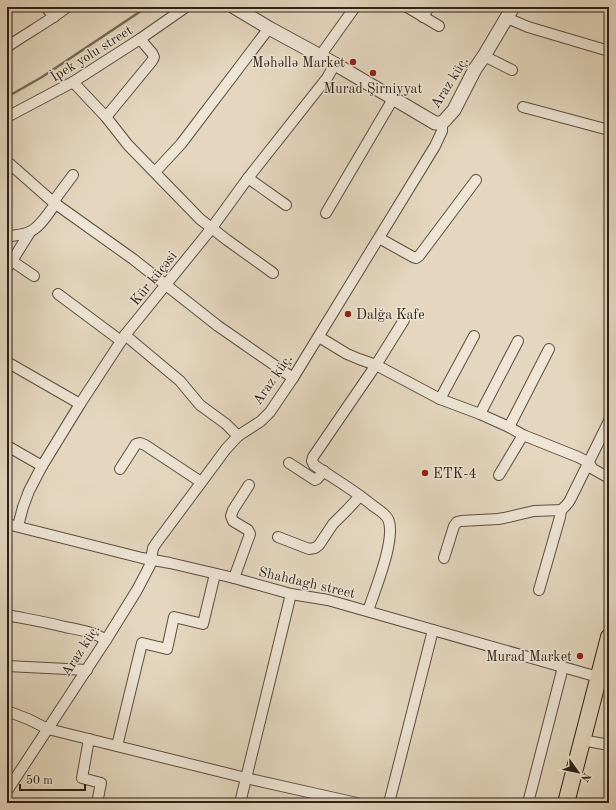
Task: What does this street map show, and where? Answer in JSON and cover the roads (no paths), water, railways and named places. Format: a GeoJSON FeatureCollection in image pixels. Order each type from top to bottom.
{"type":"FeatureCollection","features":[{"type":"Feature","properties":{"kind":"main road"},"geometry":{"type":"LineString","coordinates":[[566,803],[609,637]]}},
{"type":"Feature","properties":{"kind":"street"},"geometry":{"type":"LineString","coordinates":[[46,7],[54,17]]}},
{"type":"Feature","properties":{"kind":"street"},"geometry":{"type":"LineString","coordinates":[[7,47],[68,7]]}},
{"type":"Feature","properties":{"kind":"street","name":"İpek yolu street"},"geometry":{"type":"LineString","coordinates":[[7,117],[73,82],[140,39],[186,7]]}},
{"type":"Feature","properties":{"kind":"street"},"geometry":{"type":"LineString","coordinates":[[234,7],[435,122],[442,122]]}},
{"type":"Feature","properties":{"kind":"street"},"geometry":{"type":"LineString","coordinates":[[320,56],[355,7]]}},
{"type":"Feature","properties":{"kind":"street"},"geometry":{"type":"LineString","coordinates":[[407,7],[439,26]]}},
{"type":"Feature","properties":{"kind":"street"},"geometry":{"type":"LineString","coordinates":[[423,17],[429,7]]}},
{"type":"Feature","properties":{"kind":"street"},"geometry":{"type":"LineString","coordinates":[[510,12],[528,27],[609,51]]}},
{"type":"Feature","properties":{"kind":"street","name":"Araz küç."},"geometry":{"type":"LineString","coordinates":[[7,791],[87,670],[137,590],[147,571],[157,542],[226,449],[238,436],[261,421],[270,412],[293,378],[440,137],[442,122],[446,120],[454,110],[475,69],[510,12]]}},
{"type":"Feature","properties":{"kind":"street"},"geometry":{"type":"LineString","coordinates":[[155,172],[181,144],[269,28]]}},
{"type":"Feature","properties":{"kind":"street"},"geometry":{"type":"LineString","coordinates":[[106,117],[154,57],[140,39]]}},
{"type":"Feature","properties":{"kind":"street"},"geometry":{"type":"LineString","coordinates":[[484,56],[512,70]]}},
{"type":"Feature","properties":{"kind":"street","name":"Kür küçəsi"},"geometry":{"type":"LineString","coordinates":[[18,526],[22,507],[42,466],[123,338],[211,228],[248,178],[327,78],[336,64]]}},
{"type":"Feature","properties":{"kind":"street"},"geometry":{"type":"LineString","coordinates":[[73,82],[106,117],[128,145],[200,219],[273,273]]}},
{"type":"Feature","properties":{"kind":"street"},"geometry":{"type":"LineString","coordinates":[[326,213],[393,98]]}},
{"type":"Feature","properties":{"kind":"street"},"geometry":{"type":"LineString","coordinates":[[522,107],[609,130]]}},
{"type":"Feature","properties":{"kind":"street"},"geometry":{"type":"LineString","coordinates":[[10,164],[54,202],[133,258],[218,326],[293,378]]}},
{"type":"Feature","properties":{"kind":"street"},"geometry":{"type":"LineString","coordinates":[[7,237],[30,232],[39,226],[73,175]]}},
{"type":"Feature","properties":{"kind":"street"},"geometry":{"type":"LineString","coordinates":[[248,178],[286,205]]}},
{"type":"Feature","properties":{"kind":"street"},"geometry":{"type":"LineString","coordinates":[[379,238],[413,258],[416,258],[476,180]]}},
{"type":"Feature","properties":{"kind":"street"},"geometry":{"type":"LineString","coordinates":[[30,232],[10,264],[34,276]]}},
{"type":"Feature","properties":{"kind":"street"},"geometry":{"type":"LineString","coordinates":[[58,294],[123,338],[180,381],[200,405],[226,424],[238,436]]}},
{"type":"Feature","properties":{"kind":"street"},"geometry":{"type":"LineString","coordinates":[[368,611],[387,554],[389,541],[388,520],[381,512],[314,465],[312,461],[313,457],[376,365],[404,320]]}},
{"type":"Feature","properties":{"kind":"street"},"geometry":{"type":"LineString","coordinates":[[440,399],[474,336]]}},
{"type":"Feature","properties":{"kind":"street"},"geometry":{"type":"LineString","coordinates":[[319,337],[347,354],[376,365],[440,399],[509,426],[523,435],[578,457],[588,462],[593,469],[609,478]]}},
{"type":"Feature","properties":{"kind":"street"},"geometry":{"type":"LineString","coordinates":[[480,414],[518,341]]}},
{"type":"Feature","properties":{"kind":"street"},"geometry":{"type":"LineString","coordinates":[[509,426],[549,348]]}},
{"type":"Feature","properties":{"kind":"street"},"geometry":{"type":"LineString","coordinates":[[7,362],[80,404]]}},
{"type":"Feature","properties":{"kind":"street"},"geometry":{"type":"LineString","coordinates":[[444,558],[454,526],[457,522],[498,519],[534,511],[561,510],[572,498],[608,421]]}},
{"type":"Feature","properties":{"kind":"street"},"geometry":{"type":"LineString","coordinates":[[499,475],[523,435]]}},
{"type":"Feature","properties":{"kind":"street"},"geometry":{"type":"LineString","coordinates":[[120,469],[136,444],[140,443],[201,482]]}},
{"type":"Feature","properties":{"kind":"street"},"geometry":{"type":"LineString","coordinates":[[9,447],[42,466]]}},
{"type":"Feature","properties":{"kind":"street"},"geometry":{"type":"LineString","coordinates":[[290,463],[315,480],[324,472]]}},
{"type":"Feature","properties":{"kind":"street"},"geometry":{"type":"LineString","coordinates":[[234,578],[250,534],[248,530],[233,521],[231,516],[232,510],[249,485]]}},
{"type":"Feature","properties":{"kind":"street"},"geometry":{"type":"LineString","coordinates":[[278,537],[309,548],[315,548],[319,545],[333,524],[360,496]]}},
{"type":"Feature","properties":{"kind":"street"},"geometry":{"type":"LineString","coordinates":[[539,590],[561,510]]}},
{"type":"Feature","properties":{"kind":"street","name":"Shahdagh street"},"geometry":{"type":"LineString","coordinates":[[7,524],[142,558],[234,578],[291,594],[319,598],[598,677]]}},
{"type":"Feature","properties":{"kind":"street"},"geometry":{"type":"LineString","coordinates":[[117,746],[142,643],[167,649],[174,617],[203,624],[215,574]]}},
{"type":"Feature","properties":{"kind":"street"},"geometry":{"type":"LineString","coordinates":[[240,803],[291,594]]}},
{"type":"Feature","properties":{"kind":"street"},"geometry":{"type":"LineString","coordinates":[[7,615],[87,631],[106,640]]}},
{"type":"Feature","properties":{"kind":"street"},"geometry":{"type":"LineString","coordinates":[[389,803],[433,630]]}},
{"type":"Feature","properties":{"kind":"street"},"geometry":{"type":"LineString","coordinates":[[7,666],[87,670]]}},
{"type":"Feature","properties":{"kind":"street"},"geometry":{"type":"LineString","coordinates":[[528,803],[563,667]]}},
{"type":"Feature","properties":{"kind":"street"},"geometry":{"type":"LineString","coordinates":[[7,711],[48,729],[246,778],[356,803]]}},
{"type":"Feature","properties":{"kind":"street"},"geometry":{"type":"LineString","coordinates":[[89,739],[82,778],[101,783],[97,803]]}},
{"type":"Feature","properties":{"kind":"street"},"geometry":{"type":"LineString","coordinates":[[582,740],[609,745]]}},
{"type":"Feature","properties":{"kind":"waterway"},"geometry":{"type":"LineString","coordinates":[[7,97],[42,77],[147,7]]}},
{"type":"Feature","properties":{"kind":"place","name":"Məhəllə Market"},"geometry":{"type":"Point","coordinates":[353,62]}},
{"type":"Feature","properties":{"kind":"place","name":"Murad Şirniyyat"},"geometry":{"type":"Point","coordinates":[373,73]}},
{"type":"Feature","properties":{"kind":"place","name":"Dalğa Kafe"},"geometry":{"type":"Point","coordinates":[348,314]}},
{"type":"Feature","properties":{"kind":"place","name":"ETK-4"},"geometry":{"type":"Point","coordinates":[425,473]}},
{"type":"Feature","properties":{"kind":"place","name":"Murad Market"},"geometry":{"type":"Point","coordinates":[580,656]}}]}
